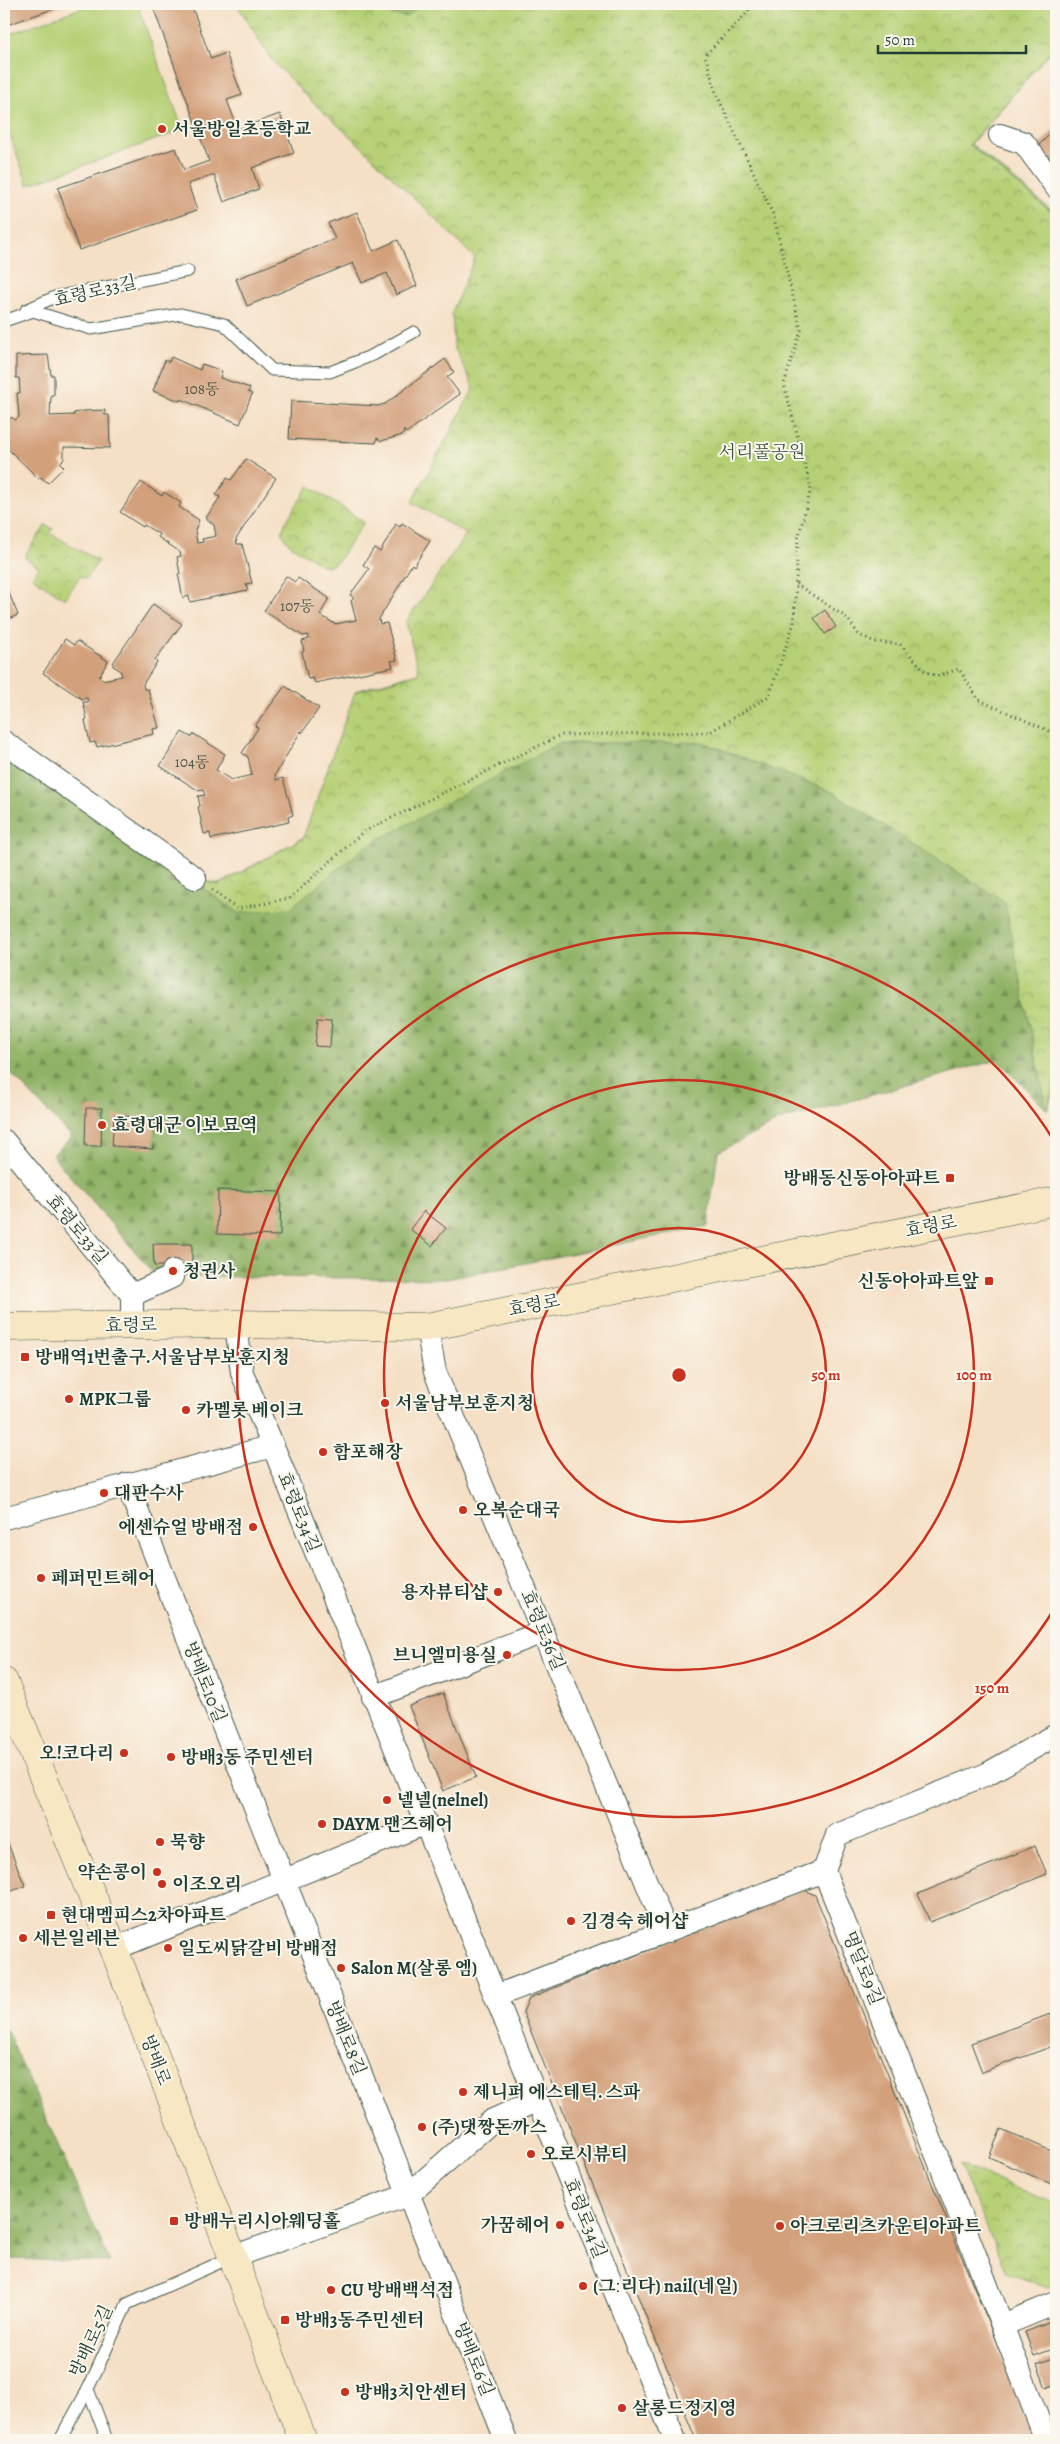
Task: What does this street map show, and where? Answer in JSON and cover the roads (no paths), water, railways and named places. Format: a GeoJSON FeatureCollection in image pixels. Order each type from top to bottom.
{"type":"FeatureCollection","features":[{"type":"Feature","properties":{"kind":"main road","name":"효령로"},"geometry":{"type":"LineString","coordinates":[[4,1327],[236,1324],[427,1326],[1056,1201]]}},
{"type":"Feature","properties":{"kind":"main road","name":"방배로"},"geometry":{"type":"LineString","coordinates":[[4,1682],[114,1949],[303,2440]]}},
{"type":"Feature","properties":{"kind":"street"},"geometry":{"type":"LineString","coordinates":[[1000,135],[1024,142],[1056,187]]}},
{"type":"Feature","properties":{"kind":"street"},"geometry":{"type":"LineString","coordinates":[[4,742],[195,878]]}},
{"type":"Feature","properties":{"kind":"street","name":"효령로33길"},"geometry":{"type":"LineString","coordinates":[[4,1141],[132,1294]]}},
{"type":"Feature","properties":{"kind":"street"},"geometry":{"type":"LineString","coordinates":[[132,1325],[132,1294],[172,1277],[173,1271]]}},
{"type":"Feature","properties":{"kind":"street","name":"효령로34길"},"geometry":{"type":"LineString","coordinates":[[236,1324],[242,1373],[675,2440]]}},
{"type":"Feature","properties":{"kind":"street","name":"효령로36길"},"geometry":{"type":"LineString","coordinates":[[427,1326],[435,1372],[667,1932]]}},
{"type":"Feature","properties":{"kind":"street"},"geometry":{"type":"LineString","coordinates":[[4,1518],[273,1446]]}},
{"type":"Feature","properties":{"kind":"street","name":"방배로10길"},"geometry":{"type":"LineString","coordinates":[[127,1484],[284,1880]]}},
{"type":"Feature","properties":{"kind":"street"},"geometry":{"type":"LineString","coordinates":[[373,1696],[543,1632]]}},
{"type":"Feature","properties":{"kind":"street"},"geometry":{"type":"LineString","coordinates":[[496,1996],[824,1871],[837,1835],[987,1774],[1056,1735]]}},
{"type":"Feature","properties":{"kind":"street"},"geometry":{"type":"LineString","coordinates":[[114,1949],[426,1823]]}},
{"type":"Feature","properties":{"kind":"street","name":"명달로9길"},"geometry":{"type":"LineString","coordinates":[[824,1871],[1003,2325],[1046,2440]]}},
{"type":"Feature","properties":{"kind":"street","name":"방배로8길"},"geometry":{"type":"LineString","coordinates":[[284,1880],[408,2195]]}},
{"type":"Feature","properties":{"kind":"street"},"geometry":{"type":"LineString","coordinates":[[232,2257],[408,2195],[493,2120],[538,2100]]}},
{"type":"Feature","properties":{"kind":"street","name":"방배로6길"},"geometry":{"type":"LineString","coordinates":[[408,2195],[506,2440]]}},
{"type":"Feature","properties":{"kind":"street"},"geometry":{"type":"LineString","coordinates":[[1003,2325],[1056,2303]]}},
{"type":"Feature","properties":{"kind":"lane","name":"효령로33길"},"geometry":{"type":"LineString","coordinates":[[4,320],[55,298],[188,271]]}},
{"type":"Feature","properties":{"kind":"lane"},"geometry":{"type":"LineString","coordinates":[[4,320],[33,311],[91,330],[181,314],[224,324],[272,370],[330,372],[373,354],[414,332]]}},
{"type":"Feature","properties":{"kind":"lane","name":"방배로5길"},"geometry":{"type":"LineString","coordinates":[[60,2440],[88,2389],[127,2304],[232,2257]]}},
{"type":"Feature","properties":{"kind":"lane"},"geometry":{"type":"LineString","coordinates":[[88,2389],[107,2440]]}},
{"type":"Feature","properties":{"kind":"place","name":"서울방일초등학교"},"geometry":{"type":"Point","coordinates":[162,129]}},
{"type":"Feature","properties":{"kind":"place","name":"효령대군 이보 묘역"},"geometry":{"type":"Point","coordinates":[102,1125]}},
{"type":"Feature","properties":{"kind":"place","name":"방배동신동아아파트"},"geometry":{"type":"Point","coordinates":[950,1178]}},
{"type":"Feature","properties":{"kind":"place","name":"청권사"},"geometry":{"type":"Point","coordinates":[173,1271]}},
{"type":"Feature","properties":{"kind":"place","name":"신동아아파트앞"},"geometry":{"type":"Point","coordinates":[989,1281]}},
{"type":"Feature","properties":{"kind":"place","name":"방배역1번출구.서울남부보훈지청"},"geometry":{"type":"Point","coordinates":[25,1357]}},
{"type":"Feature","properties":{"kind":"place","name":"MPK그룹"},"geometry":{"type":"Point","coordinates":[69,1399]}},
{"type":"Feature","properties":{"kind":"place","name":"서울남부보훈지청"},"geometry":{"type":"Point","coordinates":[385,1403]}},
{"type":"Feature","properties":{"kind":"place","name":"카멜롯 베이크"},"geometry":{"type":"Point","coordinates":[186,1410]}},
{"type":"Feature","properties":{"kind":"place","name":"함포해장"},"geometry":{"type":"Point","coordinates":[323,1452]}},
{"type":"Feature","properties":{"kind":"place","name":"대판수사"},"geometry":{"type":"Point","coordinates":[104,1493]}},
{"type":"Feature","properties":{"kind":"place","name":"오복순대국"},"geometry":{"type":"Point","coordinates":[463,1510]}},
{"type":"Feature","properties":{"kind":"place","name":"에센슈얼 방배점"},"geometry":{"type":"Point","coordinates":[253,1527]}},
{"type":"Feature","properties":{"kind":"place","name":"페퍼민트헤어"},"geometry":{"type":"Point","coordinates":[41,1578]}},
{"type":"Feature","properties":{"kind":"place","name":"용자뷰티샵"},"geometry":{"type":"Point","coordinates":[498,1592]}},
{"type":"Feature","properties":{"kind":"place","name":"브니엘미용실"},"geometry":{"type":"Point","coordinates":[507,1655]}},
{"type":"Feature","properties":{"kind":"place","name":"오!코다리"},"geometry":{"type":"Point","coordinates":[124,1753]}},
{"type":"Feature","properties":{"kind":"place","name":"방배3동 주민센터"},"geometry":{"type":"Point","coordinates":[171,1757]}},
{"type":"Feature","properties":{"kind":"place","name":"넬넬(nelnel)"},"geometry":{"type":"Point","coordinates":[387,1800]}},
{"type":"Feature","properties":{"kind":"place","name":"DAYM 맨즈헤어"},"geometry":{"type":"Point","coordinates":[322,1824]}},
{"type":"Feature","properties":{"kind":"place","name":"묵향"},"geometry":{"type":"Point","coordinates":[160,1842]}},
{"type":"Feature","properties":{"kind":"place","name":"약손콩이"},"geometry":{"type":"Point","coordinates":[157,1872]}},
{"type":"Feature","properties":{"kind":"place","name":"이조오리"},"geometry":{"type":"Point","coordinates":[162,1884]}},
{"type":"Feature","properties":{"kind":"place","name":"현대멤피스2차아파트"},"geometry":{"type":"Point","coordinates":[51,1915]}},
{"type":"Feature","properties":{"kind":"place","name":"김경숙 헤어샵"},"geometry":{"type":"Point","coordinates":[571,1921]}},
{"type":"Feature","properties":{"kind":"place","name":"세븐일레븐"},"geometry":{"type":"Point","coordinates":[23,1938]}},
{"type":"Feature","properties":{"kind":"place","name":"일도씨닭갈비 방배점"},"geometry":{"type":"Point","coordinates":[168,1948]}},
{"type":"Feature","properties":{"kind":"place","name":"Salon M(살롱 엠)"},"geometry":{"type":"Point","coordinates":[341,1968]}},
{"type":"Feature","properties":{"kind":"place","name":"제니퍼 에스테틱. 스파"},"geometry":{"type":"Point","coordinates":[463,2092]}},
{"type":"Feature","properties":{"kind":"place","name":"(주)댓짱돈까스"},"geometry":{"type":"Point","coordinates":[422,2127]}},
{"type":"Feature","properties":{"kind":"place","name":"오로시뷰티"},"geometry":{"type":"Point","coordinates":[531,2154]}},
{"type":"Feature","properties":{"kind":"place","name":"방배누리시아웨딩홀"},"geometry":{"type":"Point","coordinates":[174,2221]}},
{"type":"Feature","properties":{"kind":"place","name":"가꿈헤어"},"geometry":{"type":"Point","coordinates":[560,2225]}},
{"type":"Feature","properties":{"kind":"place","name":"아크로리츠카운티아파트"},"geometry":{"type":"Point","coordinates":[780,2226]}},
{"type":"Feature","properties":{"kind":"place","name":"(그ː리다) nail(네일)"},"geometry":{"type":"Point","coordinates":[583,2286]}},
{"type":"Feature","properties":{"kind":"place","name":"CU 방배백석점"},"geometry":{"type":"Point","coordinates":[331,2290]}},
{"type":"Feature","properties":{"kind":"place","name":"방배3동주민센터"},"geometry":{"type":"Point","coordinates":[285,2320]}},
{"type":"Feature","properties":{"kind":"place","name":"방배3치안센터"},"geometry":{"type":"Point","coordinates":[345,2392]}},
{"type":"Feature","properties":{"kind":"place","name":"살롱드정지영"},"geometry":{"type":"Point","coordinates":[622,2408]}},
{"type":"Feature","properties":{"kind":"park label","name":"서리풀공원"},"geometry":{"type":"Point","coordinates":[762,452]}}]}
